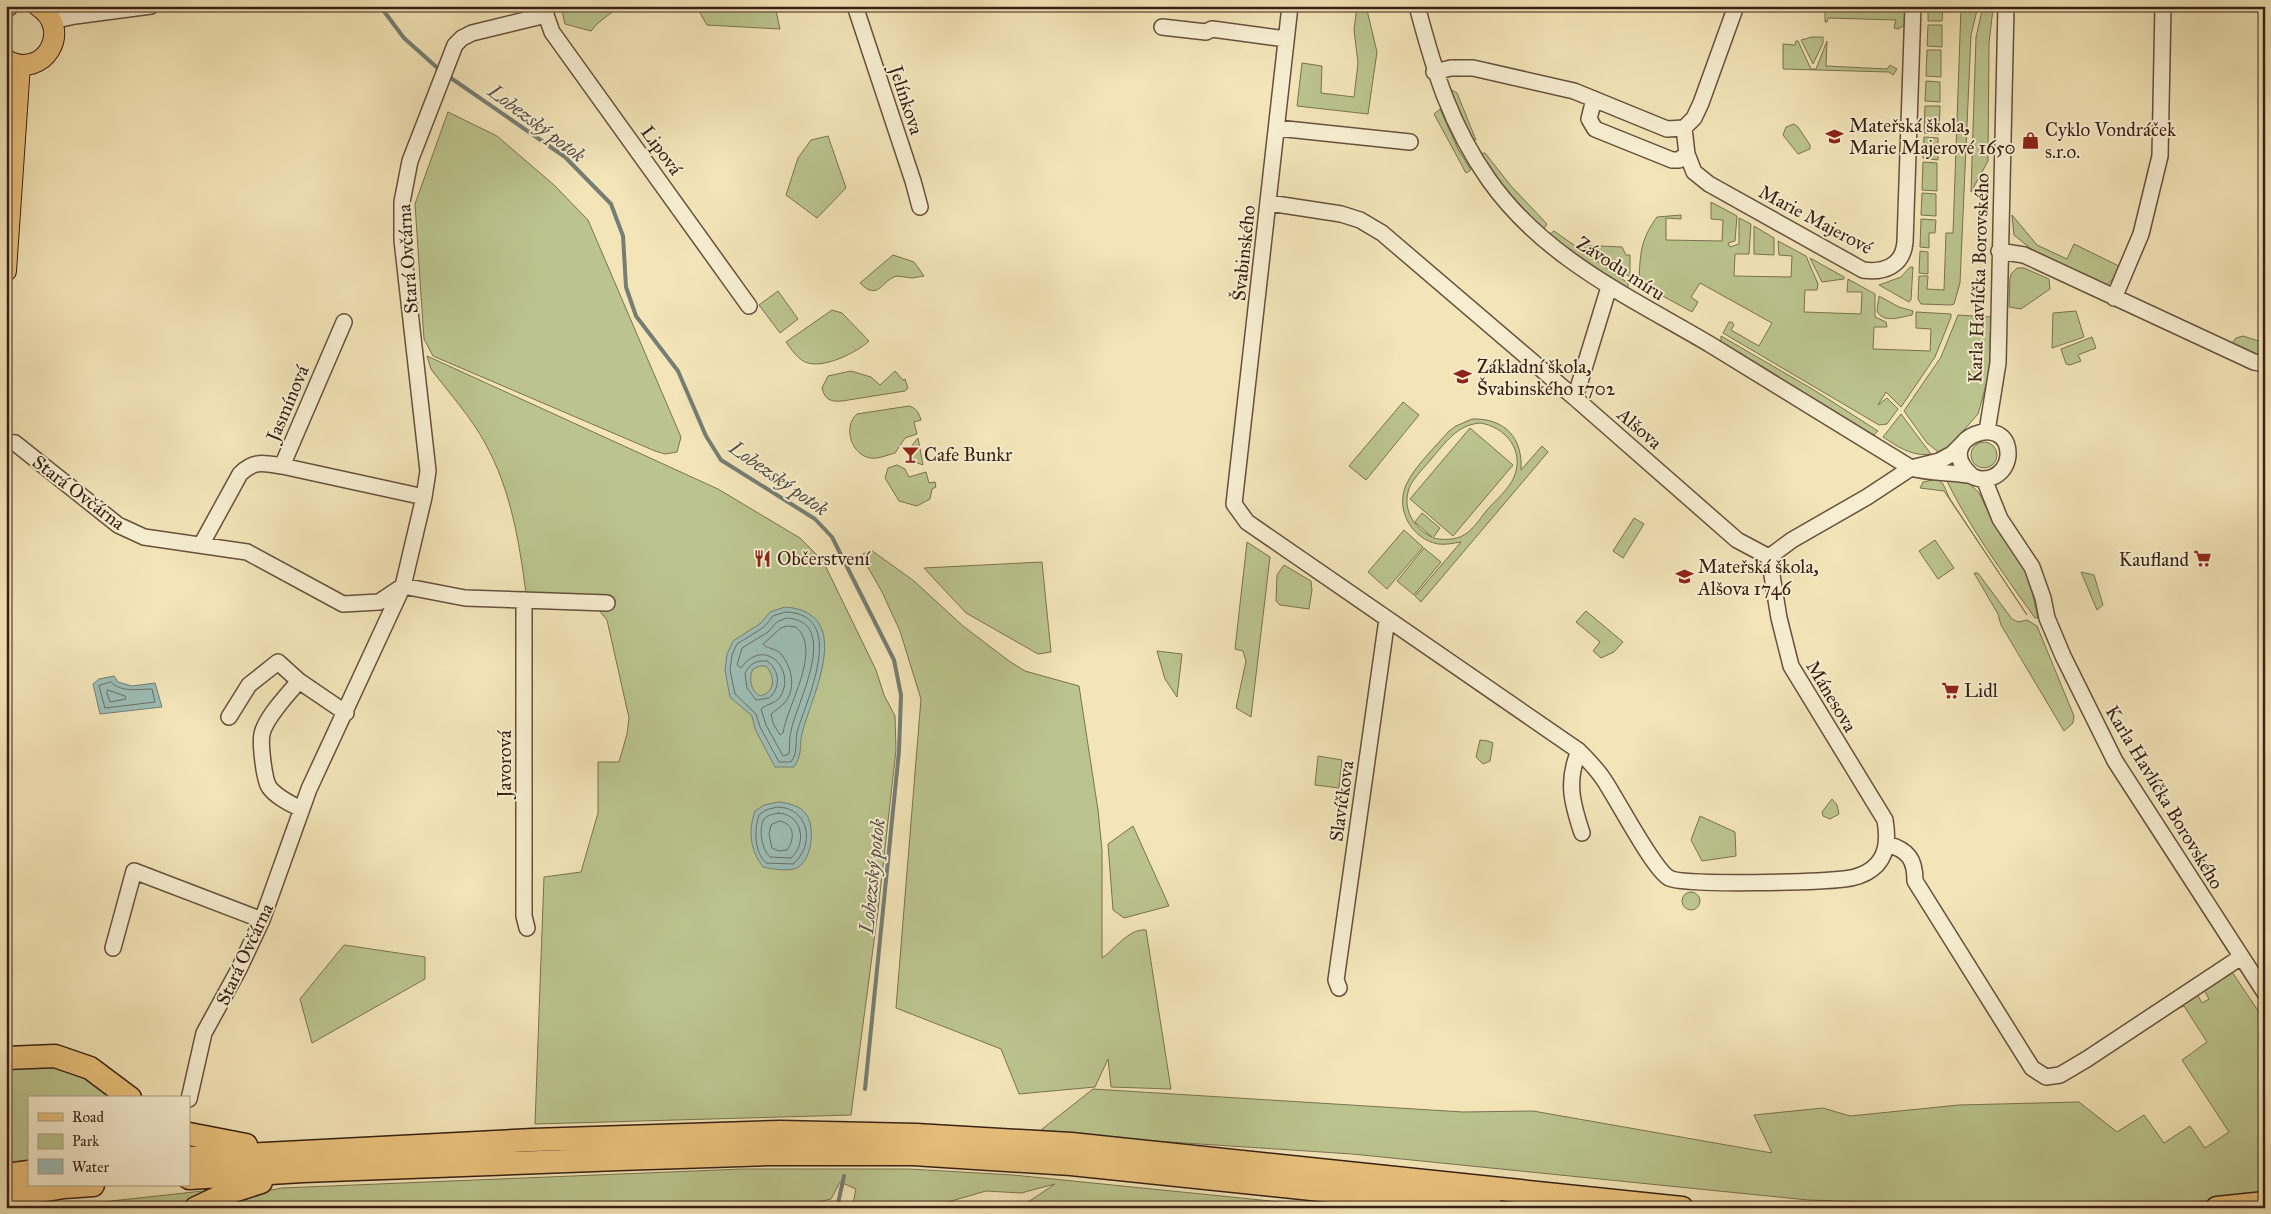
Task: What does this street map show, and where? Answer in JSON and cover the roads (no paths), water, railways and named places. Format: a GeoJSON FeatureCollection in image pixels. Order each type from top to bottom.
{"type":"FeatureCollection","features":[{"type":"Feature","properties":{"kind":"highway"},"geometry":{"type":"LineString","coordinates":[[6,1058],[55,1056],[90,1068],[127,1096]]}},
{"type":"Feature","properties":{"kind":"highway"},"geometry":{"type":"LineString","coordinates":[[190,1178],[302,1161],[533,1140],[770,1132],[916,1135],[1081,1145],[1682,1208]]}},
{"type":"Feature","properties":{"kind":"highway"},"geometry":{"type":"LineString","coordinates":[[190,1134],[302,1161]]}},
{"type":"Feature","properties":{"kind":"highway"},"geometry":{"type":"LineString","coordinates":[[190,1158],[302,1161],[769,1154],[913,1154],[1071,1164],[1492,1208]]}},
{"type":"Feature","properties":{"kind":"highway"},"geometry":{"type":"LineString","coordinates":[[196,1208],[302,1161]]}},
{"type":"Feature","properties":{"kind":"highway"},"geometry":{"type":"LineString","coordinates":[[6,1174],[28,1172]]}},
{"type":"Feature","properties":{"kind":"highway"},"geometry":{"type":"LineString","coordinates":[[6,1197],[78,1186]]}},
{"type":"Feature","properties":{"kind":"highway"},"geometry":{"type":"LineString","coordinates":[[2216,1208],[2265,1203]]}},
{"type":"Feature","properties":{"kind":"main road"},"geometry":{"type":"LineString","coordinates":[[6,271],[13,62],[37,62],[50,51],[54,38],[52,22],[45,11],[38,6]]}},
{"type":"Feature","properties":{"kind":"street"},"geometry":{"type":"LineString","coordinates":[[52,22],[75,16],[151,6]]}},
{"type":"Feature","properties":{"kind":"street","name":"Jelínkova"},"geometry":{"type":"LineString","coordinates":[[855,6],[920,207]]}},
{"type":"Feature","properties":{"kind":"street","name":"Švabinského"},"geometry":{"type":"LineString","coordinates":[[1290,6],[1234,504],[1247,522],[1387,619]]}},
{"type":"Feature","properties":{"kind":"street","name":"Závodu míru"},"geometry":{"type":"LineString","coordinates":[[1417,6],[1434,72],[1457,128],[1495,188],[1512,209],[1542,237],[1578,267],[1609,287],[1710,345],[1911,468],[1926,472],[1977,477]]}},
{"type":"Feature","properties":{"kind":"street"},"geometry":{"type":"LineString","coordinates":[[1434,72],[1451,68],[1473,68],[1574,91],[1667,129],[1684,128],[1694,118],[1701,103],[1736,6]]}},
{"type":"Feature","properties":{"kind":"street","name":"Marie Majerové"},"geometry":{"type":"LineString","coordinates":[[1684,128],[1687,154],[1694,172],[1710,184],[1863,270],[1878,271],[1892,266],[1900,258],[1905,242],[1913,6]]}},
{"type":"Feature","properties":{"kind":"street","name":"Karla Havlíčka Borovského"},"geometry":{"type":"LineString","coordinates":[[1987,431],[1998,363],[1999,251],[2006,6]]}},
{"type":"Feature","properties":{"kind":"street"},"geometry":{"type":"LineString","coordinates":[[2114,298],[2141,234],[2160,156],[2163,6]]}},
{"type":"Feature","properties":{"kind":"street","name":"Stará Ovčárna"},"geometry":{"type":"LineString","coordinates":[[190,1096],[204,1033],[239,969],[262,920],[301,809],[403,586],[424,497],[428,471],[402,240],[402,202],[410,161],[441,87],[455,45],[462,38],[472,33],[546,11]]}},
{"type":"Feature","properties":{"kind":"street","name":"Lipová"},"geometry":{"type":"LineString","coordinates":[[546,11],[552,32],[749,306]]}},
{"type":"Feature","properties":{"kind":"street"},"geometry":{"type":"LineString","coordinates":[[1162,28],[1206,32],[1212,29],[1286,39]]}},
{"type":"Feature","properties":{"kind":"street"},"geometry":{"type":"LineString","coordinates":[[1594,99],[1589,119],[1595,129],[1672,160],[1680,160],[1687,154]]}},
{"type":"Feature","properties":{"kind":"street"},"geometry":{"type":"LineString","coordinates":[[1277,128],[1410,142]]}},
{"type":"Feature","properties":{"kind":"street","name":"Alšova"},"geometry":{"type":"LineString","coordinates":[[1269,203],[1341,214],[1360,220],[1382,233],[1576,398],[1737,540],[1769,557]]}},
{"type":"Feature","properties":{"kind":"street"},"geometry":{"type":"LineString","coordinates":[[1999,251],[2024,255],[2254,362],[2265,364]]}},
{"type":"Feature","properties":{"kind":"street"},"geometry":{"type":"LineString","coordinates":[[1576,398],[1609,287]]}},
{"type":"Feature","properties":{"kind":"street","name":"Jasmínová"},"geometry":{"type":"LineString","coordinates":[[202,545],[240,474],[248,466],[262,462],[282,466],[344,322]]}},
{"type":"Feature","properties":{"kind":"street"},"geometry":{"type":"LineString","coordinates":[[1769,557],[1792,540],[1911,468],[1939,461],[1952,454],[1963,443],[1973,434],[1987,431],[2001,438],[2008,452],[2004,468],[1999,474],[1977,477],[1962,464],[1960,457],[1963,443]]}},
{"type":"Feature","properties":{"kind":"street","name":"Stará Ovčárna"},"geometry":{"type":"LineString","coordinates":[[6,442],[15,443],[118,525],[144,537],[247,552],[343,604],[379,602],[403,586]]}},
{"type":"Feature","properties":{"kind":"street"},"geometry":{"type":"LineString","coordinates":[[282,466],[424,497]]}},
{"type":"Feature","properties":{"kind":"street","name":"Karla Havlíčka Borovského"},"geometry":{"type":"LineString","coordinates":[[1977,477],[2000,519],[2032,567],[2043,598],[2047,618],[2063,656],[2115,761],[2265,994]]}},
{"type":"Feature","properties":{"kind":"street","name":"Mánesova"},"geometry":{"type":"LineString","coordinates":[[1769,557],[1779,618],[1791,666],[1885,820],[1887,844]]}},
{"type":"Feature","properties":{"kind":"street"},"geometry":{"type":"LineString","coordinates":[[403,586],[465,598],[607,603]]}},
{"type":"Feature","properties":{"kind":"street","name":"Javorová"},"geometry":{"type":"LineString","coordinates":[[524,600],[524,916],[527,928]]}},
{"type":"Feature","properties":{"kind":"street"},"geometry":{"type":"LineString","coordinates":[[1387,619],[1579,751],[1604,778],[1649,854],[1668,877],[1678,880],[1710,882],[1831,880],[1855,877],[1869,871],[1879,863],[1887,844],[1899,848],[1907,854],[1915,869],[1915,881],[2032,1068],[2037,1073],[2046,1077],[2054,1078],[2081,1062],[2241,957]]}},
{"type":"Feature","properties":{"kind":"street","name":"Slavíčkova"},"geometry":{"type":"LineString","coordinates":[[1339,988],[1336,980],[1387,619]]}},
{"type":"Feature","properties":{"kind":"street"},"geometry":{"type":"LineString","coordinates":[[229,717],[249,685],[278,662],[299,680],[346,713]]}},
{"type":"Feature","properties":{"kind":"street"},"geometry":{"type":"LineString","coordinates":[[299,680],[277,706],[262,733],[263,760],[269,787],[289,803],[301,809]]}},
{"type":"Feature","properties":{"kind":"street"},"geometry":{"type":"LineString","coordinates":[[1579,751],[1572,769],[1570,784],[1576,817],[1582,833]]}},
{"type":"Feature","properties":{"kind":"street"},"geometry":{"type":"LineString","coordinates":[[113,948],[134,871],[262,920]]}},
{"type":"Feature","properties":{"kind":"water"},"geometry":{"type":"Polygon","coordinates":[[[785,607],[806,612],[819,623],[824,638],[824,656],[820,676],[802,735],[799,757],[794,767],[775,767],[755,729],[752,716],[730,697],[725,670],[727,654],[733,641],[761,623],[770,612],[785,607]],[[766,666],[753,669],[751,673],[751,685],[755,692],[761,696],[766,694],[772,687],[771,674],[766,666]]]}},
{"type":"Feature","properties":{"kind":"water"},"geometry":{"type":"Polygon","coordinates":[[[114,676],[118,682],[132,686],[155,683],[162,707],[100,714],[93,684],[99,679],[114,676]]]}},
{"type":"Feature","properties":{"kind":"water"},"geometry":{"type":"Polygon","coordinates":[[[778,802],[789,804],[803,811],[811,827],[808,853],[800,866],[794,869],[782,870],[763,867],[753,847],[751,826],[755,811],[764,805],[778,802]]]}},
{"type":"Feature","properties":{"kind":"waterway","name":"Lobezský potok"},"geometry":{"type":"LineString","coordinates":[[380,6],[404,38],[442,72]]}},
{"type":"Feature","properties":{"kind":"waterway","name":"Lobezský potok"},"geometry":{"type":"LineString","coordinates":[[448,76],[565,157],[611,204],[623,236],[626,287],[636,316],[678,371],[706,436],[721,460],[815,519],[832,537],[894,660],[901,695],[899,751],[865,1089]]}},
{"type":"Feature","properties":{"kind":"waterway","name":"Lobezský potok"},"geometry":{"type":"LineString","coordinates":[[837,1208],[844,1176]]}},
{"type":"Feature","properties":{"kind":"place","name":"Mateřská škola, Marie Majerové 1650"},"geometry":{"type":"Point","coordinates":[1835,136]}},
{"type":"Feature","properties":{"kind":"place","name":"Cyklo Vondráček s.r.o."},"geometry":{"type":"Point","coordinates":[2031,140]}},
{"type":"Feature","properties":{"kind":"place","name":"Základní škola, Švabinského 1702"},"geometry":{"type":"Point","coordinates":[1463,377]}},
{"type":"Feature","properties":{"kind":"place","name":"Cafe Bunkr"},"geometry":{"type":"Point","coordinates":[910,454]}},
{"type":"Feature","properties":{"kind":"place","name":"Občerstvení"},"geometry":{"type":"Point","coordinates":[763,558]}},
{"type":"Feature","properties":{"kind":"place","name":"Kaufland"},"geometry":{"type":"Point","coordinates":[2203,559]}},
{"type":"Feature","properties":{"kind":"place","name":"Mateřská škola, Alšova 1746"},"geometry":{"type":"Point","coordinates":[1684,577]}},
{"type":"Feature","properties":{"kind":"place","name":"Lidl"},"geometry":{"type":"Point","coordinates":[1950,690]}}]}
